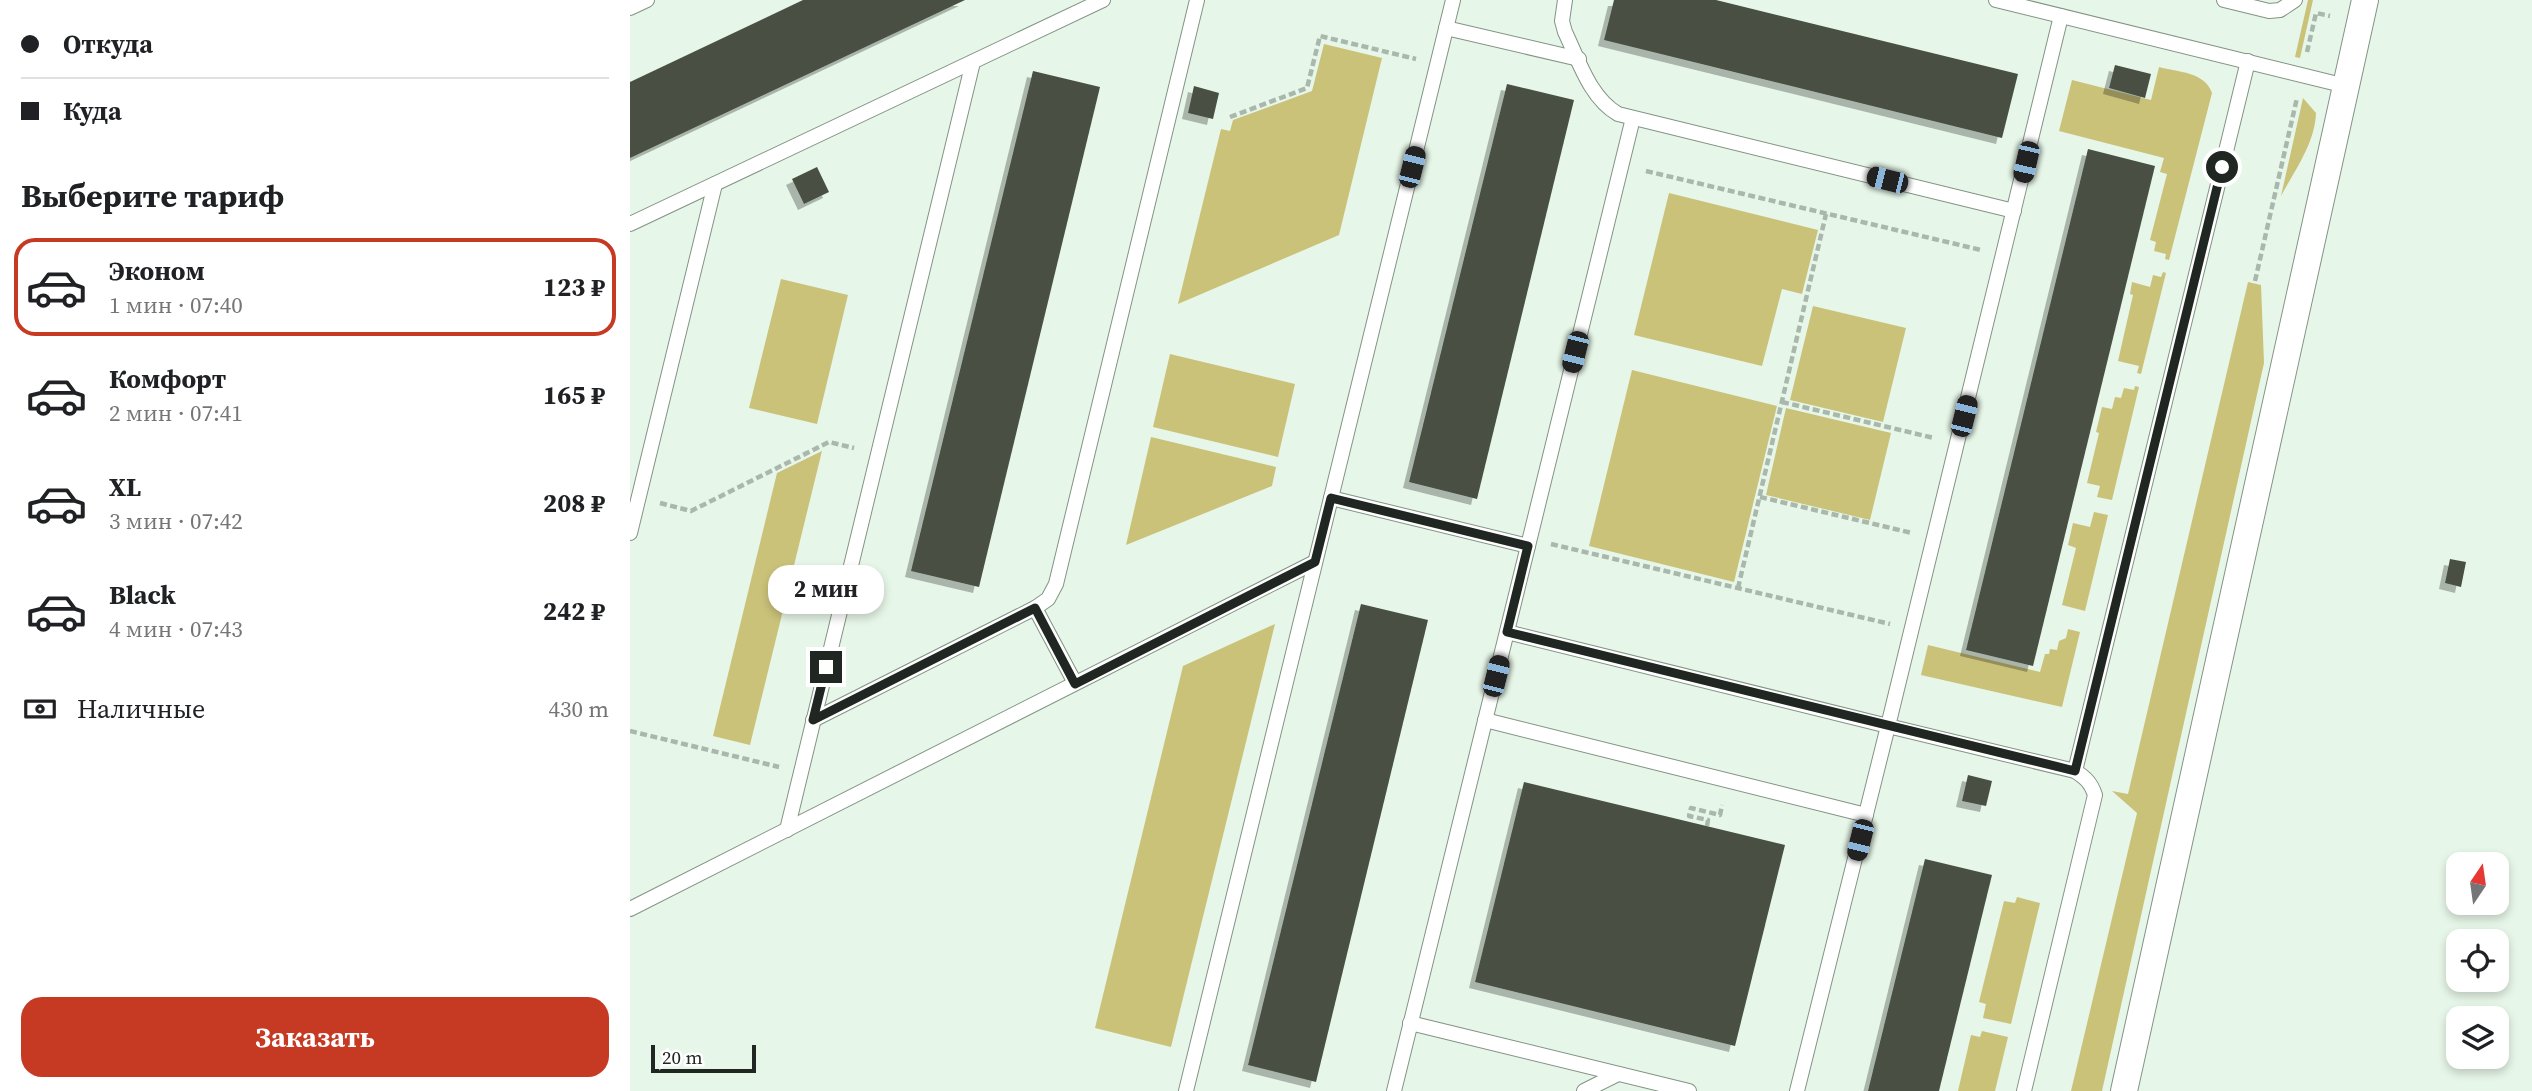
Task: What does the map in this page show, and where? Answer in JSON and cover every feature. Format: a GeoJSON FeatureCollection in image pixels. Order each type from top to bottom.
{"type":"FeatureCollection","features":[{"type":"Feature","properties":{"kind":"street"},"geometry":{"type":"LineString","coordinates":[[2124,1091],[2365,0]]}},
{"type":"Feature","properties":{"kind":"lane"},"geometry":{"type":"LineString","coordinates":[[630,8],[647,0]]}},
{"type":"Feature","properties":{"kind":"lane"},"geometry":{"type":"LineString","coordinates":[[630,224],[1103,0]]}},
{"type":"Feature","properties":{"kind":"lane"},"geometry":{"type":"LineString","coordinates":[[813,720],[1035,608],[1048,599],[1056,584],[1197,0]]}},
{"type":"Feature","properties":{"kind":"lane"},"geometry":{"type":"LineString","coordinates":[[1186,1091],[1453,0]]}},
{"type":"Feature","properties":{"kind":"lane"},"geometry":{"type":"LineString","coordinates":[[1565,0],[1562,21],[1578,60],[1598,99],[1618,114],[2014,211]]}},
{"type":"Feature","properties":{"kind":"lane"},"geometry":{"type":"LineString","coordinates":[[1996,0],[2346,86]]}},
{"type":"Feature","properties":{"kind":"lane"},"geometry":{"type":"LineString","coordinates":[[2224,0],[2269,11],[2280,10],[2295,0]]}},
{"type":"Feature","properties":{"kind":"lane"},"geometry":{"type":"LineString","coordinates":[[1797,1091],[2061,16]]}},
{"type":"Feature","properties":{"kind":"lane"},"geometry":{"type":"LineString","coordinates":[[1446,28],[1578,60]]}},
{"type":"Feature","properties":{"kind":"lane"},"geometry":{"type":"LineString","coordinates":[[2075,771],[2248,61]]}},
{"type":"Feature","properties":{"kind":"lane"},"geometry":{"type":"LineString","coordinates":[[787,830],[973,62]]}},
{"type":"Feature","properties":{"kind":"lane"},"geometry":{"type":"LineString","coordinates":[[1394,1091],[1633,118]]}},
{"type":"Feature","properties":{"kind":"lane"},"geometry":{"type":"LineString","coordinates":[[630,533],[715,184]]}},
{"type":"Feature","properties":{"kind":"lane"},"geometry":{"type":"LineString","coordinates":[[1331,498],[1529,543]]}},
{"type":"Feature","properties":{"kind":"lane"},"geometry":{"type":"LineString","coordinates":[[630,909],[1315,562]]}},
{"type":"Feature","properties":{"kind":"lane"},"geometry":{"type":"LineString","coordinates":[[1035,608],[1075,684]]}},
{"type":"Feature","properties":{"kind":"lane"},"geometry":{"type":"LineString","coordinates":[[1507,632],[2075,771],[2086,777],[2095,795],[2024,1091]]}},
{"type":"Feature","properties":{"kind":"lane"},"geometry":{"type":"LineString","coordinates":[[1485,720],[1866,815]]}},
{"type":"Feature","properties":{"kind":"lane"},"geometry":{"type":"LineString","coordinates":[[1410,1023],[1689,1091]]}},
{"type":"Feature","properties":{"kind":"lane"},"geometry":{"type":"LineString","coordinates":[[1584,1091],[1618,1074]]}},
{"type":"Feature","properties":{"kind":"path"},"geometry":{"type":"LineString","coordinates":[[2255,281],[2316,13],[2341,19]]}},
{"type":"Feature","properties":{"kind":"path"},"geometry":{"type":"LineString","coordinates":[[1230,117],[1307,88],[1320,36],[1437,64]]}},
{"type":"Feature","properties":{"kind":"path"},"geometry":{"type":"LineString","coordinates":[[1621,166],[2003,255]]}},
{"type":"Feature","properties":{"kind":"path"},"geometry":{"type":"LineString","coordinates":[[1738,588],[1826,214]]}},
{"type":"Feature","properties":{"kind":"path"},"geometry":{"type":"LineString","coordinates":[[1782,402],[1957,443]]}},
{"type":"Feature","properties":{"kind":"path"},"geometry":{"type":"LineString","coordinates":[[639,498],[691,511],[829,442],[878,454]]}},
{"type":"Feature","properties":{"kind":"path"},"geometry":{"type":"LineString","coordinates":[[1760,497],[1934,538]]}},
{"type":"Feature","properties":{"kind":"path"},"geometry":{"type":"LineString","coordinates":[[1529,543],[1912,629]]}},
{"type":"Feature","properties":{"kind":"path"},"geometry":{"type":"LineString","coordinates":[[630,731],[800,773]]}},
{"type":"Feature","properties":{"kind":"path"},"geometry":{"type":"LineString","coordinates":[[1707,826],[1708,820],[1689,816],[1691,808],[1720,815]]}},
{"type":"Feature","properties":{"kind":"shaded area"},"geometry":{"type":"Polygon","coordinates":[[[2308,0],[2313,0],[2300,58],[2295,57],[2308,0]]]}},
{"type":"Feature","properties":{"kind":"shaded area"},"geometry":{"type":"Polygon","coordinates":[[[1324,44],[1382,58],[1339,235],[1178,304],[1221,129],[1230,131],[1233,120],[1312,91],[1324,44]]]}},
{"type":"Feature","properties":{"kind":"shaded area"},"geometry":{"type":"Polygon","coordinates":[[[2159,67],[2197,77],[2212,93],[2169,260],[2165,259],[2166,254],[2154,251],[2156,242],[2150,240],[2167,174],[2160,172],[2164,158],[2059,131],[2072,80],[2151,100],[2159,67]]]}},
{"type":"Feature","properties":{"kind":"shaded area"},"geometry":{"type":"Polygon","coordinates":[[[2303,98],[2316,113],[2315,124],[2303,156],[2281,196],[2303,98]]]}},
{"type":"Feature","properties":{"kind":"shaded area"},"geometry":{"type":"Polygon","coordinates":[[[1669,193],[1818,230],[1802,294],[1782,289],[1762,366],[1634,335],[1669,193]]]}},
{"type":"Feature","properties":{"kind":"shaded area"},"geometry":{"type":"Polygon","coordinates":[[[2163,272],[2166,273],[2141,374],[2137,373],[2139,366],[2118,361],[2133,295],[2130,294],[2132,282],[2150,287],[2153,275],[2161,277],[2163,272]]]}},
{"type":"Feature","properties":{"kind":"shaded area"},"geometry":{"type":"Polygon","coordinates":[[[781,279],[848,295],[817,424],[749,408],[781,279]]]}},
{"type":"Feature","properties":{"kind":"shaded area"},"geometry":{"type":"Polygon","coordinates":[[[2248,282],[2261,285],[2264,363],[2102,1091],[2071,1091],[2137,813],[2112,791],[2128,794],[2248,282]]]}},
{"type":"Feature","properties":{"kind":"shaded area"},"geometry":{"type":"Polygon","coordinates":[[[1813,306],[1906,328],[1883,422],[1790,400],[1813,306]]]}},
{"type":"Feature","properties":{"kind":"shaded area"},"geometry":{"type":"Polygon","coordinates":[[[1170,354],[1295,384],[1278,457],[1153,427],[1170,354]]]}},
{"type":"Feature","properties":{"kind":"shaded area"},"geometry":{"type":"Polygon","coordinates":[[[1632,370],[1777,406],[1734,582],[1589,546],[1632,370]]]}},
{"type":"Feature","properties":{"kind":"shaded area"},"geometry":{"type":"Polygon","coordinates":[[[2135,386],[2139,387],[2112,500],[2097,497],[2100,486],[2087,483],[2102,407],[2112,409],[2115,397],[2121,398],[2124,388],[2134,390],[2135,386]]]}},
{"type":"Feature","properties":{"kind":"shaded area"},"geometry":{"type":"Polygon","coordinates":[[[1786,408],[1891,433],[1870,520],[1766,495],[1786,408]]]}},
{"type":"Feature","properties":{"kind":"shaded area"},"geometry":{"type":"Polygon","coordinates":[[[1151,437],[1276,467],[1272,486],[1126,545],[1151,437]]]}},
{"type":"Feature","properties":{"kind":"shaded area"},"geometry":{"type":"Polygon","coordinates":[[[822,451],[750,745],[713,736],[777,473],[822,451]]]}},
{"type":"Feature","properties":{"kind":"shaded area"},"geometry":{"type":"Polygon","coordinates":[[[2094,512],[2108,515],[2085,611],[2062,605],[2076,548],[2068,545],[2073,523],[2090,527],[2094,512]]]}},
{"type":"Feature","properties":{"kind":"shaded area"},"geometry":{"type":"Polygon","coordinates":[[[1275,624],[1171,1047],[1095,1028],[1183,666],[1275,624]]]}},
{"type":"Feature","properties":{"kind":"shaded area"},"geometry":{"type":"Polygon","coordinates":[[[2068,629],[2080,632],[2062,707],[1921,675],[1928,645],[2040,672],[2045,654],[2049,654],[2050,649],[2057,650],[2059,641],[2066,638],[2068,629]]]}},
{"type":"Feature","properties":{"kind":"shaded area"},"geometry":{"type":"Polygon","coordinates":[[[2017,897],[2040,903],[2011,1024],[1983,1018],[1986,1004],[1979,1002],[2004,901],[2015,903],[2017,897]]]}},
{"type":"Feature","properties":{"kind":"shaded area"},"geometry":{"type":"Polygon","coordinates":[[[1982,1031],[2008,1037],[1995,1091],[1958,1091],[1971,1035],[1980,1037],[1982,1031]]]}},
{"type":"Feature","properties":{"kind":"building"},"geometry":{"type":"Polygon","coordinates":[[[803,0],[965,0],[630,158],[630,82],[803,0]]]}},
{"type":"Feature","properties":{"kind":"building"},"geometry":{"type":"Polygon","coordinates":[[[1614,0],[1716,0],[2018,74],[2002,138],[1604,40],[1614,0]]]}},
{"type":"Feature","properties":{"kind":"building"},"geometry":{"type":"Polygon","coordinates":[[[2115,65],[2151,74],[2145,98],[2109,88],[2115,65]]]}},
{"type":"Feature","properties":{"kind":"building"},"geometry":{"type":"Polygon","coordinates":[[[1033,71],[1100,87],[979,587],[911,571],[1033,71]]]}},
{"type":"Feature","properties":{"kind":"building"},"geometry":{"type":"Polygon","coordinates":[[[1507,84],[1574,100],[1477,499],[1409,482],[1507,84]]]}},
{"type":"Feature","properties":{"kind":"building"},"geometry":{"type":"Polygon","coordinates":[[[1194,86],[1219,93],[1213,119],[1188,113],[1194,86]]]}},
{"type":"Feature","properties":{"kind":"building"},"geometry":{"type":"Polygon","coordinates":[[[2088,149],[2155,166],[2033,666],[1966,650],[2088,149]]]}},
{"type":"Feature","properties":{"kind":"building"},"geometry":{"type":"Polygon","coordinates":[[[817,167],[829,192],[804,204],[792,179],[817,167]]]}},
{"type":"Feature","properties":{"kind":"building"},"geometry":{"type":"Polygon","coordinates":[[[2450,559],[2466,562],[2461,587],[2445,583],[2450,559]]]}},
{"type":"Feature","properties":{"kind":"building"},"geometry":{"type":"Polygon","coordinates":[[[1361,604],[1428,620],[1316,1082],[1248,1065],[1361,604]]]}},
{"type":"Feature","properties":{"kind":"building"},"geometry":{"type":"Polygon","coordinates":[[[1968,775],[1992,781],[1986,806],[1962,801],[1968,775]]]}},
{"type":"Feature","properties":{"kind":"building"},"geometry":{"type":"Polygon","coordinates":[[[1524,782],[1785,845],[1735,1046],[1475,982],[1524,782]]]}},
{"type":"Feature","properties":{"kind":"building"},"geometry":{"type":"Polygon","coordinates":[[[1925,859],[1992,875],[1939,1091],[1868,1091],[1925,859]]]}},
{"type":"Feature","properties":{"kind":"route"},"geometry":{"type":"LineString","coordinates":[[826,667],[813,720],[1035,608],[1075,684],[1315,562],[1331,498],[1528,546],[1507,632],[2075,771],[2222,167]]}}]}
